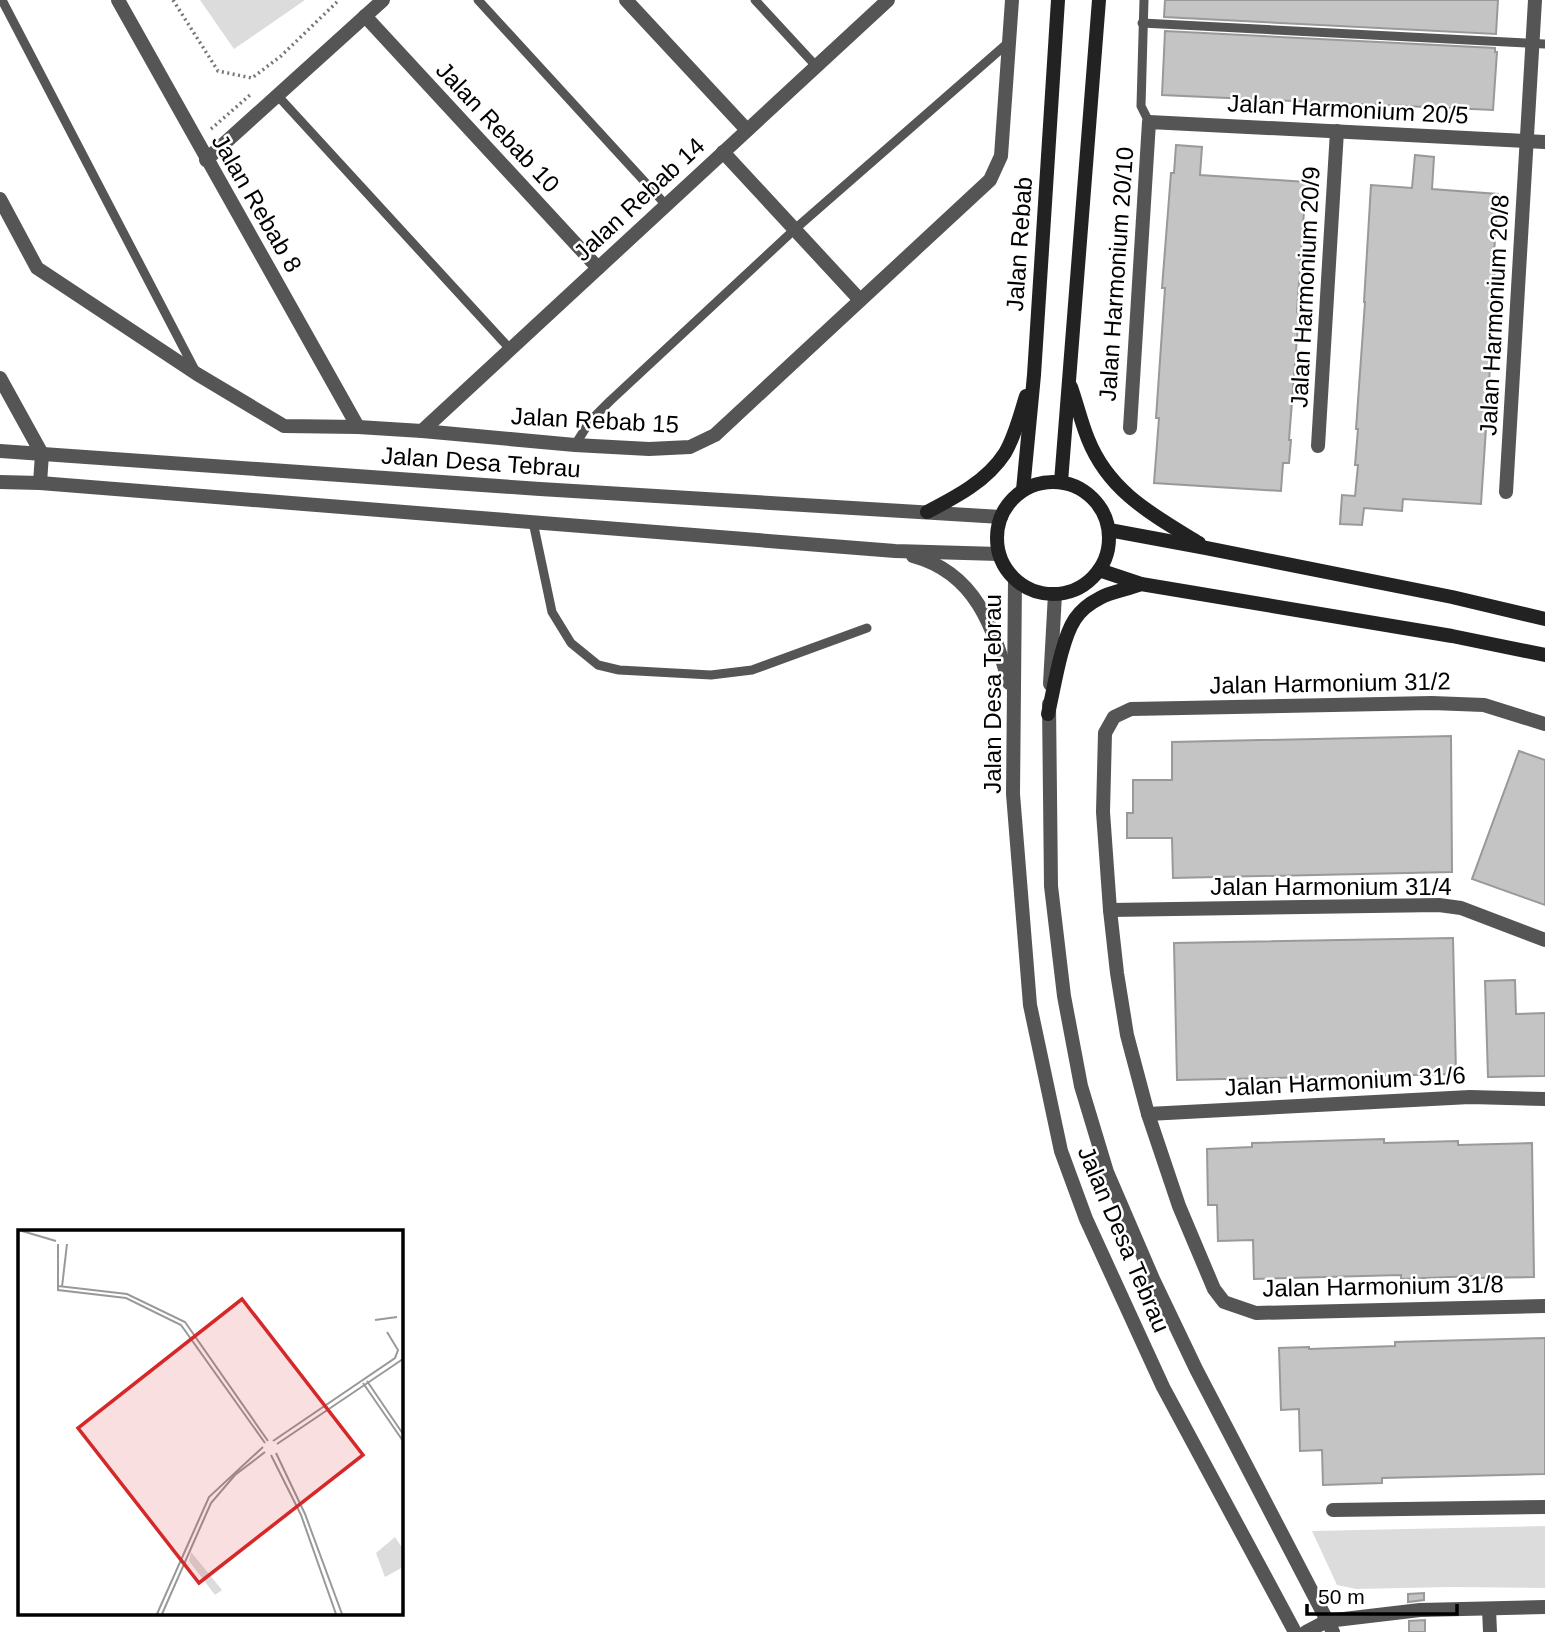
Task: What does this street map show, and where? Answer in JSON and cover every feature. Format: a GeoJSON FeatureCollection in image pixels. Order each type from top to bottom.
{"type":"FeatureCollection","features":[{"type":"Feature","properties":{"kind":"main road","name":"Jalan Rebab"},"geometry":{"type":"LineString","coordinates":[[1023,490],[1034,375],[1058,0]]}},
{"type":"Feature","properties":{"kind":"main road"},"geometry":{"type":"LineString","coordinates":[[1061,482],[1099,0]]}},
{"type":"Feature","properties":{"kind":"main road"},"geometry":{"type":"LineString","coordinates":[[927,512],[981,479],[1005,453],[1034,375]]}},
{"type":"Feature","properties":{"kind":"main road"},"geometry":{"type":"LineString","coordinates":[[1069,383],[1087,438],[1107,474],[1137,505],[1206,548]]}},
{"type":"Feature","properties":{"kind":"main road"},"geometry":{"type":"LineString","coordinates":[[1048,482],[1073,485],[1093,498],[1106,518],[1109,530],[1106,558],[1099,570],[1080,587],[1068,593],[1040,593],[1015,580],[1005,568],[997,541],[1000,517],[1023,490],[1048,482]]}},
{"type":"Feature","properties":{"kind":"main road"},"geometry":{"type":"LineString","coordinates":[[1109,530],[1452,597],[1545,619]]}},
{"type":"Feature","properties":{"kind":"main road"},"geometry":{"type":"LineString","coordinates":[[1099,570],[1142,584],[1452,636],[1545,655]]}},
{"type":"Feature","properties":{"kind":"main road"},"geometry":{"type":"LineString","coordinates":[[1048,714],[1060,662],[1074,619],[1102,596],[1142,584]]}},
{"type":"Feature","properties":{"kind":"street","name":"Jalan Rebab 8"},"geometry":{"type":"LineString","coordinates":[[118,0],[358,427]]}},
{"type":"Feature","properties":{"kind":"street"},"geometry":{"type":"LineString","coordinates":[[206,160],[383,0]]}},
{"type":"Feature","properties":{"kind":"street"},"geometry":{"type":"LineString","coordinates":[[626,0],[747,130]]}},
{"type":"Feature","properties":{"kind":"street","name":"Jalan Rebab 14"},"geometry":{"type":"LineString","coordinates":[[422,431],[888,0]]}},
{"type":"Feature","properties":{"kind":"street","name":"Jalan Rebab 15"},"geometry":{"type":"LineString","coordinates":[[0,199],[37,268],[197,374],[284,426],[422,431],[649,449],[690,447],[715,435],[990,180],[1001,156],[1012,0]]}},
{"type":"Feature","properties":{"kind":"street","name":"Jalan Harmonium 20/8"},"geometry":{"type":"LineString","coordinates":[[1506,492],[1526,141],[1539,43],[1535,0]]}},
{"type":"Feature","properties":{"kind":"street","name":"Jalan Rebab 10"},"geometry":{"type":"LineString","coordinates":[[365,16],[598,268]]}},
{"type":"Feature","properties":{"kind":"street","name":"Jalan Harmonium 20/5"},"geometry":{"type":"LineString","coordinates":[[1149,122],[1545,142]]}},
{"type":"Feature","properties":{"kind":"street","name":"Jalan Harmonium 20/10"},"geometry":{"type":"LineString","coordinates":[[1129,428],[1149,122]]}},
{"type":"Feature","properties":{"kind":"street","name":"Jalan Harmonium 20/9"},"geometry":{"type":"LineString","coordinates":[[1318,446],[1336,131]]}},
{"type":"Feature","properties":{"kind":"street"},"geometry":{"type":"LineString","coordinates":[[723,152],[860,300]]}},
{"type":"Feature","properties":{"kind":"street"},"geometry":{"type":"LineString","coordinates":[[0,378],[42,454],[40,483]]}},
{"type":"Feature","properties":{"kind":"street","name":"Jalan Desa Tebrau"},"geometry":{"type":"LineString","coordinates":[[0,451],[526,488],[1000,517]]}},
{"type":"Feature","properties":{"kind":"street"},"geometry":{"type":"LineString","coordinates":[[0,482],[895,551],[999,554]]}},
{"type":"Feature","properties":{"kind":"street"},"geometry":{"type":"LineString","coordinates":[[895,551],[938,564],[964,584],[986,618],[997,642],[1013,698]]}},
{"type":"Feature","properties":{"kind":"street","name":"Jalan Desa Tebrau"},"geometry":{"type":"LineString","coordinates":[[1015,580],[1013,794],[1030,1004],[1061,1151],[1086,1219],[1163,1387],[1295,1632]]}},
{"type":"Feature","properties":{"kind":"street","name":"Jalan Desa Tebrau"},"geometry":{"type":"LineString","coordinates":[[1055,594],[1048,714],[1051,886],[1064,996],[1081,1086],[1104,1159],[1153,1279],[1196,1369],[1330,1627]]}},
{"type":"Feature","properties":{"kind":"street","name":"Jalan Harmonium 31/2"},"geometry":{"type":"LineString","coordinates":[[1110,909],[1103,812],[1105,733],[1114,717],[1131,709],[1432,703],[1484,705],[1545,724]]}},
{"type":"Feature","properties":{"kind":"street","name":"Jalan Harmonium 31/4"},"geometry":{"type":"LineString","coordinates":[[1110,909],[1439,905],[1461,908],[1545,940]]}},
{"type":"Feature","properties":{"kind":"street"},"geometry":{"type":"LineString","coordinates":[[1110,909],[1117,973],[1128,1035],[1148,1114]]}},
{"type":"Feature","properties":{"kind":"street","name":"Jalan Harmonium 31/6"},"geometry":{"type":"LineString","coordinates":[[1148,1114],[1470,1097],[1545,1099]]}},
{"type":"Feature","properties":{"kind":"street","name":"Jalan Harmonium 31/8"},"geometry":{"type":"LineString","coordinates":[[1148,1114],[1179,1206],[1214,1289],[1223,1302],[1256,1313],[1545,1306]]}},
{"type":"Feature","properties":{"kind":"street"},"geometry":{"type":"LineString","coordinates":[[1333,1510],[1545,1507]]}},
{"type":"Feature","properties":{"kind":"street"},"geometry":{"type":"LineString","coordinates":[[1307,1632],[1420,1610],[1545,1607]]}},
{"type":"Feature","properties":{"kind":"street"},"geometry":{"type":"LineString","coordinates":[[1489,1609],[1490,1632]]}},
{"type":"Feature","properties":{"kind":"lane"},"geometry":{"type":"LineString","coordinates":[[2,0],[197,374]]}},
{"type":"Feature","properties":{"kind":"lane"},"geometry":{"type":"LineString","coordinates":[[478,0],[666,205]]}},
{"type":"Feature","properties":{"kind":"lane"},"geometry":{"type":"LineString","coordinates":[[755,0],[816,66]]}},
{"type":"Feature","properties":{"kind":"lane"},"geometry":{"type":"LineString","coordinates":[[1144,0],[1141,106],[1149,122]]}},
{"type":"Feature","properties":{"kind":"lane"},"geometry":{"type":"LineString","coordinates":[[1142,23],[1539,43]]}},
{"type":"Feature","properties":{"kind":"lane"},"geometry":{"type":"LineString","coordinates":[[575,445],[590,421],[610,401],[795,229],[1009,43]]}},
{"type":"Feature","properties":{"kind":"lane"},"geometry":{"type":"LineString","coordinates":[[277,95],[510,349]]}},
{"type":"Feature","properties":{"kind":"lane"},"geometry":{"type":"LineString","coordinates":[[533,522],[552,612],[570,643],[598,665],[619,670],[711,675],[752,670],[867,628]]}},
{"type":"Feature","properties":{"kind":"path"},"geometry":{"type":"LineString","coordinates":[[173,0],[218,71],[252,78],[281,57],[339,0]]}},
{"type":"Feature","properties":{"kind":"path"},"geometry":{"type":"LineString","coordinates":[[211,129],[250,94]]}},
{"type":"Feature","properties":{"kind":"shaded area"},"geometry":{"type":"Polygon","coordinates":[[[200,0],[305,0],[234,49],[200,0]]]}},
{"type":"Feature","properties":{"kind":"shaded area"},"geometry":{"type":"Polygon","coordinates":[[[1545,1526],[1545,1588],[1356,1589],[1337,1585],[1312,1531],[1545,1526]]]}},
{"type":"Feature","properties":{"kind":"building"},"geometry":{"type":"Polygon","coordinates":[[[1165,0],[1498,0],[1496,34],[1164,17],[1165,0]]]}},
{"type":"Feature","properties":{"kind":"building"},"geometry":{"type":"Polygon","coordinates":[[[1165,31],[1495,48],[1497,52],[1493,110],[1162,95],[1165,31]]]}},
{"type":"Feature","properties":{"kind":"building"},"geometry":{"type":"Polygon","coordinates":[[[1176,145],[1202,147],[1200,175],[1306,182],[1291,440],[1289,463],[1283,463],[1281,491],[1154,483],[1165,288],[1162,288],[1171,173],[1174,173],[1176,145]]]}},
{"type":"Feature","properties":{"kind":"building"},"geometry":{"type":"Polygon","coordinates":[[[1415,155],[1434,157],[1432,189],[1498,194],[1481,504],[1403,499],[1402,511],[1364,508],[1362,525],[1340,524],[1342,495],[1355,496],[1358,465],[1355,465],[1356,429],[1371,185],[1412,188],[1415,155]]]}},
{"type":"Feature","properties":{"kind":"building"},"geometry":{"type":"Polygon","coordinates":[[[1451,736],[1452,872],[1173,878],[1172,838],[1127,838],[1127,813],[1133,813],[1133,780],[1172,780],[1172,742],[1451,736]]]}},
{"type":"Feature","properties":{"kind":"building"},"geometry":{"type":"Polygon","coordinates":[[[1519,751],[1545,760],[1545,905],[1472,879],[1519,751]]]}},
{"type":"Feature","properties":{"kind":"building"},"geometry":{"type":"Polygon","coordinates":[[[1453,938],[1456,1074],[1177,1080],[1174,943],[1453,938]]]}},
{"type":"Feature","properties":{"kind":"building"},"geometry":{"type":"Polygon","coordinates":[[[1515,980],[1516,1014],[1545,1013],[1545,1076],[1488,1077],[1485,981],[1515,980]]]}},
{"type":"Feature","properties":{"kind":"building"},"geometry":{"type":"Polygon","coordinates":[[[1384,1139],[1384,1143],[1458,1141],[1458,1145],[1532,1143],[1534,1277],[1401,1279],[1401,1275],[1254,1279],[1253,1240],[1218,1241],[1217,1205],[1208,1205],[1207,1149],[1252,1147],[1252,1143],[1384,1139]]]}},
{"type":"Feature","properties":{"kind":"building"},"geometry":{"type":"Polygon","coordinates":[[[1545,1338],[1545,1474],[1382,1478],[1382,1483],[1323,1485],[1322,1450],[1300,1451],[1299,1409],[1281,1410],[1279,1348],[1395,1346],[1395,1342],[1545,1338]]]}},
{"type":"Feature","properties":{"kind":"building"},"geometry":{"type":"Polygon","coordinates":[[[1424,1593],[1424,1600],[1408,1602],[1408,1594],[1424,1593]]]}},
{"type":"Feature","properties":{"kind":"building"},"geometry":{"type":"Polygon","coordinates":[[[1425,1620],[1425,1632],[1409,1632],[1409,1621],[1425,1620]]]}}]}
